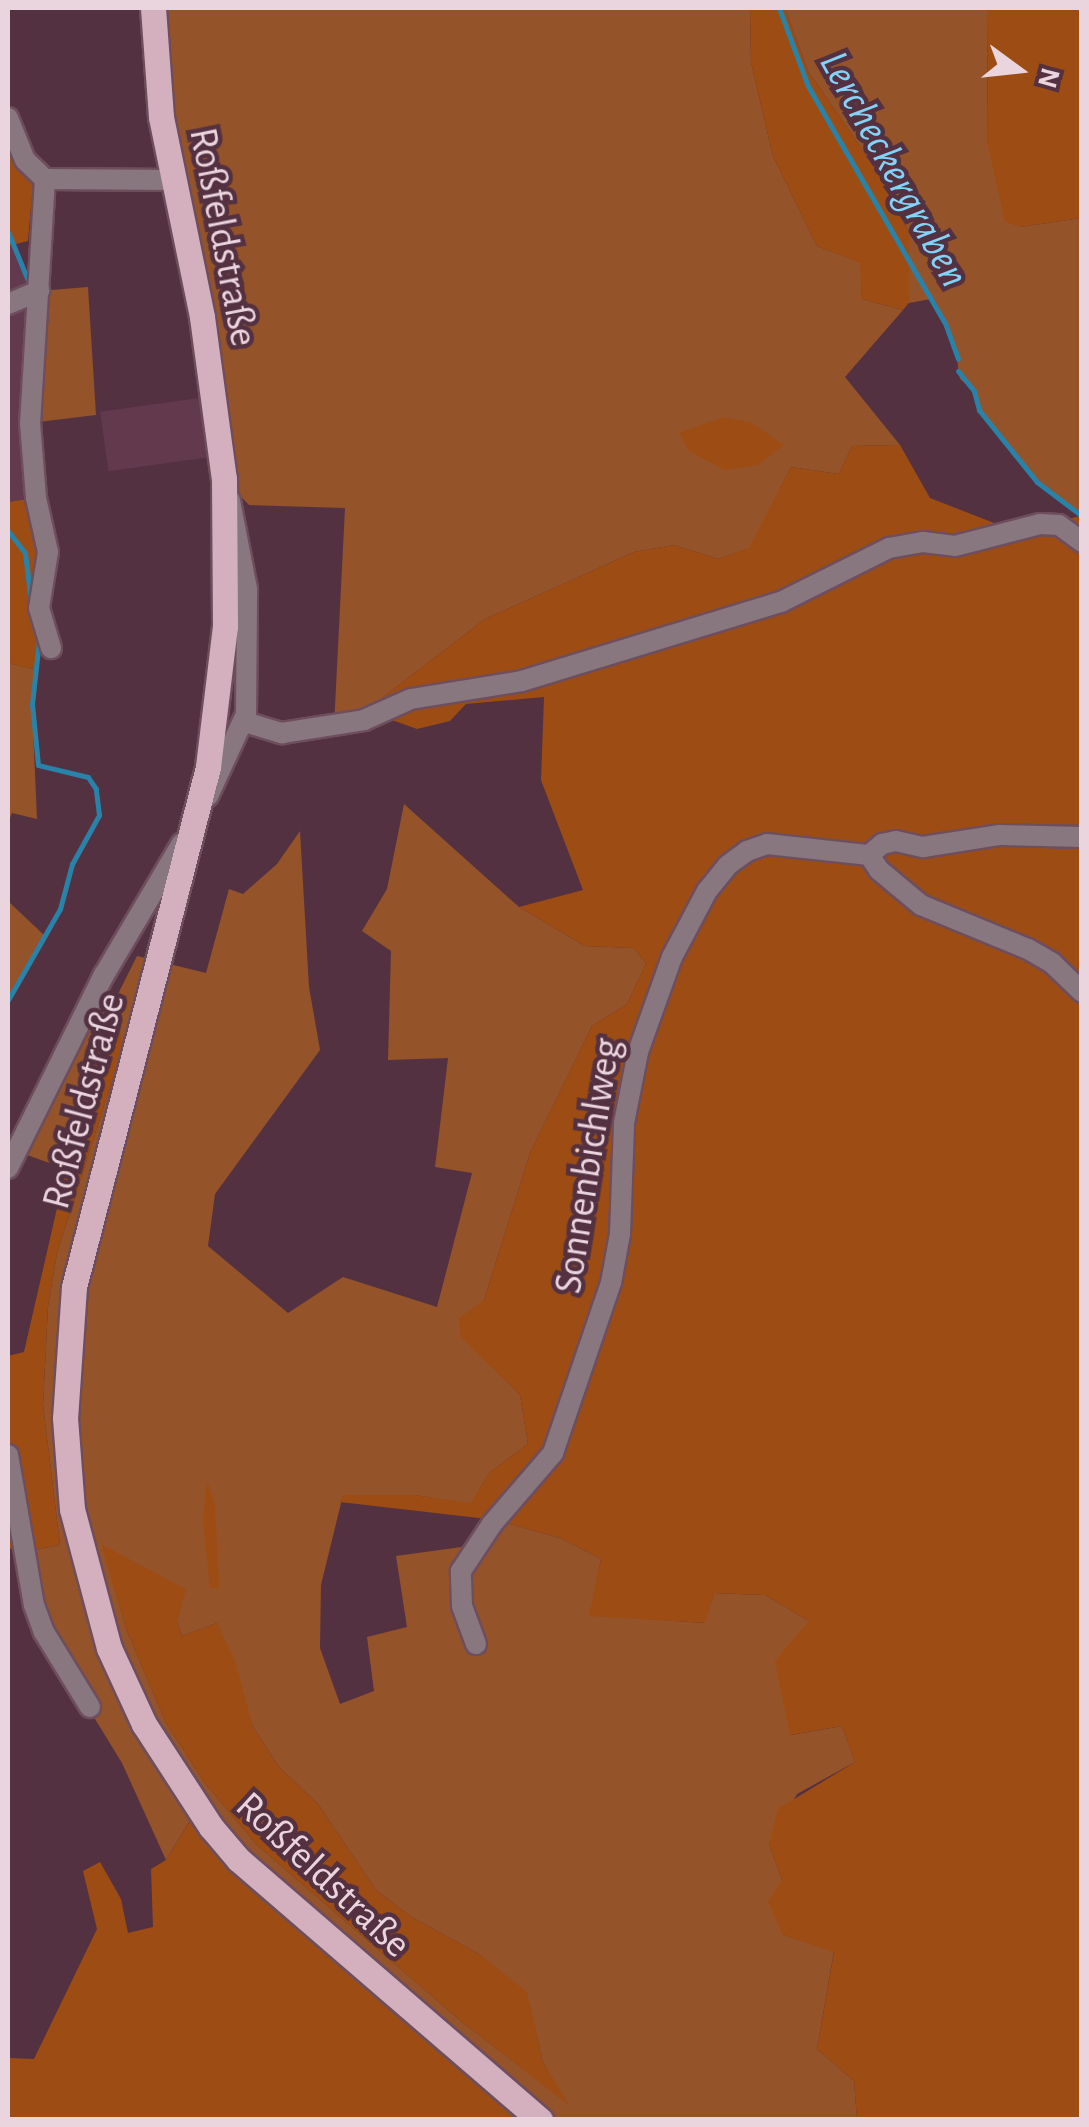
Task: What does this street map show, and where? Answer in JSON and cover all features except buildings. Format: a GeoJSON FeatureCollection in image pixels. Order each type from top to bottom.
{"type":"FeatureCollection","features":[{"type":"Feature","properties":{"kind":"main road","name":"Roßfeldstraße"},"geometry":{"type":"LineString","coordinates":[[153,8],[162,117],[202,318],[224,479],[225,626],[208,767],[74,1287],[65,1418],[72,1510],[86,1577],[109,1648],[144,1724],[211,1827],[240,1860],[540,2120]]}},
{"type":"Feature","properties":{"kind":"street"},"geometry":{"type":"LineString","coordinates":[[8,118],[25,160],[45,178],[174,180]]}},
{"type":"Feature","properties":{"kind":"street"},"geometry":{"type":"LineString","coordinates":[[45,178],[30,423],[36,498],[48,552],[39,608],[51,648]]}},
{"type":"Feature","properties":{"kind":"street"},"geometry":{"type":"LineString","coordinates":[[8,304],[39,291]]}},
{"type":"Feature","properties":{"kind":"street","name":"Roßfeldstraße"},"geometry":{"type":"LineString","coordinates":[[194,824],[245,722],[247,589],[224,479]]}},
{"type":"Feature","properties":{"kind":"street"},"geometry":{"type":"LineString","coordinates":[[245,722],[282,734],[364,720],[411,699],[522,681],[781,602],[889,548],[923,542],[955,546],[1040,524],[1059,525],[1082,542]]}},
{"type":"Feature","properties":{"kind":"street"},"geometry":{"type":"LineString","coordinates":[[8,1168],[104,974],[194,824]]}},
{"type":"Feature","properties":{"kind":"street","name":"Sonnenbichlweg"},"geometry":{"type":"LineString","coordinates":[[476,1644],[462,1606],[462,1572],[492,1524],[553,1452],[610,1283],[620,1234],[624,1123],[650,1006],[690,920],[728,865],[746,851],[767,844],[869,855],[882,844],[896,842],[923,847],[1000,835],[1056,840],[1082,837]]}},
{"type":"Feature","properties":{"kind":"street"},"geometry":{"type":"LineString","coordinates":[[869,855],[879,870],[921,905],[1028,949],[1052,963],[1082,992]]}},
{"type":"Feature","properties":{"kind":"street"},"geometry":{"type":"LineString","coordinates":[[8,1455],[34,1605],[44,1632],[90,1708]]}},
{"type":"Feature","properties":{"kind":"shaded area"},"geometry":{"type":"Polygon","coordinates":[[[153,8],[750,8],[751,62],[773,156],[817,246],[861,263],[862,299],[903,310],[845,377],[900,445],[852,446],[839,474],[791,467],[750,548],[718,559],[674,545],[634,552],[485,619],[382,698],[364,720],[334,726],[345,508],[249,505],[224,479],[153,8]]]}},
{"type":"Feature","properties":{"kind":"shaded area"},"geometry":{"type":"Polygon","coordinates":[[[750,8],[785,8],[808,71],[883,180],[909,233],[909,303],[903,310],[862,299],[860,263],[817,246],[773,156],[751,62],[750,8]]]}},
{"type":"Feature","properties":{"kind":"shaded area"},"geometry":{"type":"Polygon","coordinates":[[[785,8],[988,8],[987,141],[1020,227],[1081,218],[1081,516],[1037,482],[979,410],[974,391],[960,379],[954,341],[931,299],[909,303],[909,233],[883,180],[808,71],[785,8]]]}},
{"type":"Feature","properties":{"kind":"shaded area"},"geometry":{"type":"Polygon","coordinates":[[[988,8],[1081,8],[1081,218],[1020,227],[1005,222],[987,141],[988,8]]]}},
{"type":"Feature","properties":{"kind":"shaded area"},"geometry":{"type":"Polygon","coordinates":[[[8,138],[33,184],[28,241],[8,246],[8,138]]]}},
{"type":"Feature","properties":{"kind":"shaded area"},"geometry":{"type":"Polygon","coordinates":[[[16,245],[29,283],[36,498],[8,502],[8,246],[16,245]]]}},
{"type":"Feature","properties":{"kind":"shaded area"},"geometry":{"type":"Polygon","coordinates":[[[88,287],[96,415],[30,423],[39,291],[88,287]]]}},
{"type":"Feature","properties":{"kind":"shaded area"},"geometry":{"type":"Polygon","coordinates":[[[213,396],[221,455],[108,471],[100,412],[213,396]]]}},
{"type":"Feature","properties":{"kind":"shaded area"},"geometry":{"type":"Polygon","coordinates":[[[724,417],[752,423],[784,445],[758,465],[725,470],[689,451],[679,433],[724,417]]]}},
{"type":"Feature","properties":{"kind":"shaded area"},"geometry":{"type":"Polygon","coordinates":[[[900,445],[930,498],[1012,530],[1081,516],[1081,2119],[857,2119],[854,2081],[817,2049],[834,1952],[783,1935],[768,1901],[782,1880],[769,1844],[778,1809],[855,1762],[842,1726],[790,1735],[775,1661],[809,1621],[765,1595],[714,1593],[705,1623],[589,1616],[601,1559],[560,1538],[496,1520],[340,1502],[343,1495],[414,1495],[471,1503],[489,1473],[528,1444],[520,1395],[461,1337],[459,1318],[484,1300],[530,1153],[592,1026],[627,1004],[646,964],[634,948],[585,946],[519,907],[583,890],[541,780],[544,697],[466,704],[450,721],[417,729],[392,720],[364,720],[382,698],[485,619],[634,552],[674,545],[718,559],[749,548],[791,467],[839,474],[852,446],[900,445]]]}},
{"type":"Feature","properties":{"kind":"shaded area"},"geometry":{"type":"Polygon","coordinates":[[[36,498],[47,539],[38,670],[8,663],[8,502],[36,498]]]}},
{"type":"Feature","properties":{"kind":"shaded area"},"geometry":{"type":"Polygon","coordinates":[[[8,663],[38,670],[32,704],[37,819],[12,813],[8,823],[8,663]]]}},
{"type":"Feature","properties":{"kind":"shaded area"},"geometry":{"type":"Polygon","coordinates":[[[404,804],[519,907],[585,946],[634,948],[646,964],[627,1004],[592,1026],[530,1153],[484,1300],[462,1337],[520,1395],[528,1444],[489,1473],[471,1504],[414,1495],[343,1495],[321,1585],[320,1648],[340,1704],[374,1691],[367,1637],[407,1627],[396,1556],[476,1545],[496,1520],[560,1538],[601,1559],[590,1615],[704,1623],[714,1593],[765,1595],[809,1621],[791,1735],[842,1726],[855,1762],[797,1794],[769,1844],[782,1880],[783,1935],[834,1951],[817,2049],[854,2081],[857,2119],[540,2119],[197,1809],[166,1860],[122,1763],[65,1670],[23,1552],[60,1545],[43,1405],[48,1306],[57,1253],[123,1047],[115,1032],[89,1094],[84,1128],[66,1169],[16,1151],[88,1006],[108,1014],[137,956],[206,973],[229,889],[243,894],[277,864],[300,831],[309,987],[320,1050],[215,1194],[208,1246],[288,1313],[343,1277],[437,1307],[472,1173],[435,1167],[448,1058],[388,1060],[391,951],[362,931],[387,889],[404,804]],[[102,1545],[127,1631],[166,1723],[205,1783],[257,1845],[462,2022],[566,2102],[543,2062],[529,2003],[479,1954],[410,1916],[376,1890],[318,1804],[279,1767],[253,1727],[217,1623],[182,1636],[177,1622],[102,1545]]]}},
{"type":"Feature","properties":{"kind":"shaded area"},"geometry":{"type":"Polygon","coordinates":[[[8,901],[45,936],[8,1000],[8,901]]]}},
{"type":"Feature","properties":{"kind":"shaded area"},"geometry":{"type":"Polygon","coordinates":[[[115,1031],[120,1033],[123,1047],[57,1253],[48,1306],[43,1405],[60,1545],[23,1552],[8,1548],[8,1356],[24,1352],[66,1169],[84,1128],[88,1094],[115,1031]]]}},
{"type":"Feature","properties":{"kind":"shaded area"},"geometry":{"type":"Polygon","coordinates":[[[207,1481],[215,1506],[219,1588],[210,1588],[203,1520],[207,1481]]]}},
{"type":"Feature","properties":{"kind":"shaded area"},"geometry":{"type":"Polygon","coordinates":[[[101,1544],[186,1589],[177,1622],[182,1636],[217,1623],[235,1661],[253,1727],[279,1767],[318,1804],[376,1890],[410,1916],[479,1954],[527,1992],[543,2062],[570,2106],[462,2022],[257,1845],[205,1783],[166,1723],[127,1631],[101,1544]]]}},
{"type":"Feature","properties":{"kind":"shaded area"},"geometry":{"type":"Polygon","coordinates":[[[198,1808],[540,2120],[8,2120],[8,2058],[34,2059],[97,1929],[83,1871],[100,1862],[121,1899],[128,1933],[153,1927],[151,1869],[166,1860],[198,1808]]]}},
{"type":"Feature","properties":{"kind":"waterway","name":"Lercheckergraben"},"geometry":{"type":"LineString","coordinates":[[779,8],[808,86],[945,323],[958,359]]}},
{"type":"Feature","properties":{"kind":"waterway"},"geometry":{"type":"LineString","coordinates":[[8,232],[29,283]]}},
{"type":"Feature","properties":{"kind":"waterway","name":"Lercheckergraben"},"geometry":{"type":"LineString","coordinates":[[958,371],[974,391],[979,410],[1037,482],[1082,516]]}},
{"type":"Feature","properties":{"kind":"waterway"},"geometry":{"type":"LineString","coordinates":[[8,531],[25,553],[34,626]]}},
{"type":"Feature","properties":{"kind":"waterway"},"geometry":{"type":"LineString","coordinates":[[8,1000],[60,909],[72,864],[99,815],[96,789],[88,777],[38,765],[32,704],[39,641]]}}]}
